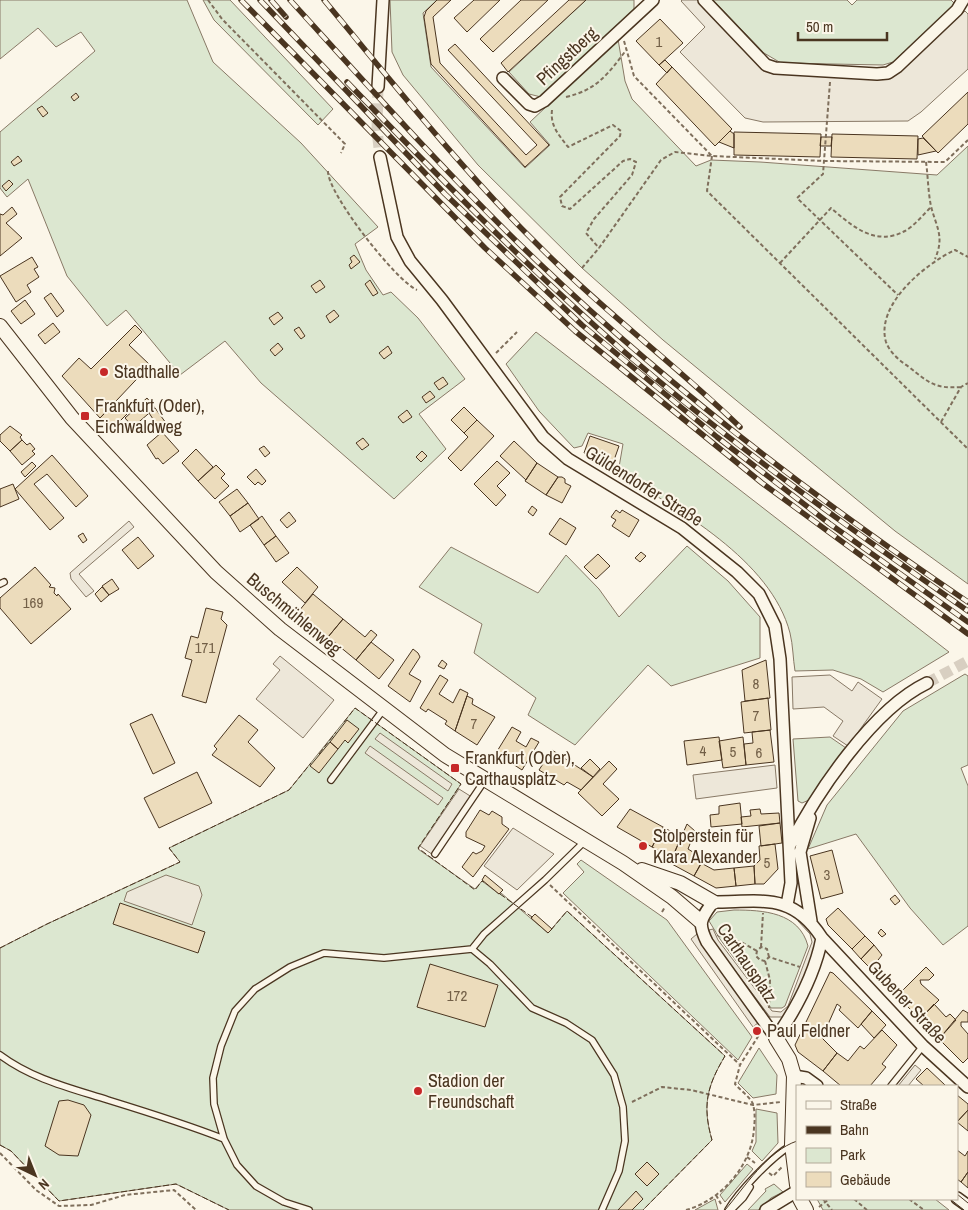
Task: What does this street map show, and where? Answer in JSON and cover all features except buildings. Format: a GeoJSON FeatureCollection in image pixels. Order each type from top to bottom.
{"type":"FeatureCollection","features":[{"type":"Feature","properties":{"kind":"street"},"geometry":{"type":"LineString","coordinates":[[378,87],[383,0]]}},
{"type":"Feature","properties":{"kind":"street","name":"Pfingstberg"},"geometry":{"type":"LineString","coordinates":[[503,78],[528,104],[535,106],[544,100],[653,0]]}},
{"type":"Feature","properties":{"kind":"street"},"geometry":{"type":"LineString","coordinates":[[704,0],[766,65],[784,70],[888,73],[949,18],[963,0]]}},
{"type":"Feature","properties":{"kind":"street","name":"Güldendorfer Straße"},"geometry":{"type":"LineString","coordinates":[[380,157],[397,237],[410,261],[442,300],[543,437],[568,459],[682,528],[759,594],[775,626],[780,659],[790,845],[791,883],[787,905]]}},
{"type":"Feature","properties":{"kind":"street","name":"Buschmühlenweg"},"geometry":{"type":"LineString","coordinates":[[0,326],[72,418],[216,572],[280,629],[384,710],[485,780],[622,863],[672,896],[701,925]]}},
{"type":"Feature","properties":{"kind":"street"},"geometry":{"type":"LineString","coordinates":[[790,845],[804,817],[858,744],[890,707],[912,690],[927,683]]}},
{"type":"Feature","properties":{"kind":"street"},"geometry":{"type":"LineString","coordinates":[[811,921],[800,852],[818,798]]}},
{"type":"Feature","properties":{"kind":"street","name":"Buschmühlenweg"},"geometry":{"type":"LineString","coordinates":[[622,863],[680,883],[713,902]]}},
{"type":"Feature","properties":{"kind":"street","name":"Carthausplatz"},"geometry":{"type":"LineString","coordinates":[[776,1038],[786,1025],[812,970],[822,938],[811,921],[787,905],[764,901],[713,902],[701,925],[707,942],[776,1038],[789,1059],[794,1076]]}},
{"type":"Feature","properties":{"kind":"street","name":"Gubener Straße"},"geometry":{"type":"LineString","coordinates":[[822,938],[922,1046],[968,1087]]}},
{"type":"Feature","properties":{"kind":"street"},"geometry":{"type":"LineString","coordinates":[[796,1172],[793,1101],[794,1076],[806,1078],[816,1085]]}},
{"type":"Feature","properties":{"kind":"street"},"geometry":{"type":"LineString","coordinates":[[766,1210],[796,1192]]}},
{"type":"Feature","properties":{"kind":"lane"},"geometry":{"type":"LineString","coordinates":[[331,780],[384,710]]}},
{"type":"Feature","properties":{"kind":"lane"},"geometry":{"type":"LineString","coordinates":[[435,854],[485,780]]}},
{"type":"Feature","properties":{"kind":"lane"},"geometry":{"type":"LineString","coordinates":[[472,950],[484,934],[545,880],[585,841]]}},
{"type":"Feature","properties":{"kind":"lane"},"geometry":{"type":"LineString","coordinates":[[309,1210],[284,1202],[256,1186],[237,1165],[224,1139],[214,1104],[213,1078],[221,1046],[235,1011],[255,989],[290,966],[324,953],[384,958],[472,950],[490,964],[532,1008],[566,1023],[592,1040],[614,1076],[623,1107],[624,1141],[619,1171],[602,1210]]}},
{"type":"Feature","properties":{"kind":"lane"},"geometry":{"type":"LineString","coordinates":[[892,1085],[922,1046]]}},
{"type":"Feature","properties":{"kind":"lane"},"geometry":{"type":"LineString","coordinates":[[0,1055],[21,1070],[47,1081],[180,1122],[224,1139]]}},
{"type":"Feature","properties":{"kind":"lane"},"geometry":{"type":"LineString","coordinates":[[727,1209],[743,1198],[754,1181],[781,1153],[794,1145]]}},
{"type":"Feature","properties":{"kind":"path"},"geometry":{"type":"LineString","coordinates":[[208,0],[222,19],[345,144],[341,153]]}},
{"type":"Feature","properties":{"kind":"path"},"geometry":{"type":"LineString","coordinates":[[621,29],[634,76],[712,156]]}},
{"type":"Feature","properties":{"kind":"path"},"geometry":{"type":"LineString","coordinates":[[564,97],[583,93],[603,79],[626,49]]}},
{"type":"Feature","properties":{"kind":"path"},"geometry":{"type":"LineString","coordinates":[[831,72],[823,174],[797,198],[818,221],[898,295]]}},
{"type":"Feature","properties":{"kind":"path"},"geometry":{"type":"LineString","coordinates":[[553,102],[551,119],[556,132],[568,147],[613,125],[621,131],[620,136],[560,197],[562,206],[570,209],[623,161],[630,159],[636,162],[632,175],[594,219],[586,234],[598,248]]}},
{"type":"Feature","properties":{"kind":"path"},"geometry":{"type":"LineString","coordinates":[[582,268],[661,160],[675,152],[712,156],[824,161],[945,162],[968,140]]}},
{"type":"Feature","properties":{"kind":"path"},"geometry":{"type":"LineString","coordinates":[[712,156],[707,191],[968,449]]}},
{"type":"Feature","properties":{"kind":"path"},"geometry":{"type":"LineString","coordinates":[[926,162],[931,207],[939,228],[940,248],[935,260]]}},
{"type":"Feature","properties":{"kind":"path"},"geometry":{"type":"LineString","coordinates":[[328,171],[328,178],[339,199],[388,266],[411,287],[419,290]]}},
{"type":"Feature","properties":{"kind":"path"},"geometry":{"type":"LineString","coordinates":[[780,262],[831,208],[856,229],[880,237],[905,231],[931,207]]}},
{"type":"Feature","properties":{"kind":"path"},"geometry":{"type":"LineString","coordinates":[[968,257],[955,250],[935,260],[898,295],[884,320],[886,343],[895,356],[924,379],[942,388],[961,387],[968,383]]}},
{"type":"Feature","properties":{"kind":"path"},"geometry":{"type":"LineString","coordinates":[[487,362],[517,332]]}},
{"type":"Feature","properties":{"kind":"path"},"geometry":{"type":"LineString","coordinates":[[941,422],[961,387]]}},
{"type":"Feature","properties":{"kind":"path"},"geometry":{"type":"LineString","coordinates":[[545,880],[740,1065]]}},
{"type":"Feature","properties":{"kind":"path"},"geometry":{"type":"LineString","coordinates":[[757,951],[761,947],[764,901]]}},
{"type":"Feature","properties":{"kind":"path"},"geometry":{"type":"LineString","coordinates":[[701,925],[757,951]]}},
{"type":"Feature","properties":{"kind":"path"},"geometry":{"type":"LineString","coordinates":[[761,947],[767,949],[769,957]]}},
{"type":"Feature","properties":{"kind":"path"},"geometry":{"type":"LineString","coordinates":[[757,951],[758,959],[765,961]]}},
{"type":"Feature","properties":{"kind":"path"},"geometry":{"type":"LineString","coordinates":[[769,957],[812,970]]}},
{"type":"Feature","properties":{"kind":"path"},"geometry":{"type":"LineString","coordinates":[[765,961],[769,957]]}},
{"type":"Feature","properties":{"kind":"path"},"geometry":{"type":"LineString","coordinates":[[765,961],[770,980],[766,1026]]}},
{"type":"Feature","properties":{"kind":"path"},"geometry":{"type":"LineString","coordinates":[[686,1210],[696,1207],[716,1195],[742,1167],[747,1157],[753,1142],[755,1116],[753,1104],[735,1084],[740,1065],[757,1038]]}},
{"type":"Feature","properties":{"kind":"path"},"geometry":{"type":"LineString","coordinates":[[623,1107],[662,1087],[691,1090],[753,1104],[793,1101]]}},
{"type":"Feature","properties":{"kind":"path"},"geometry":{"type":"LineString","coordinates":[[0,1153],[36,1190],[59,1206],[91,1204],[125,1195],[174,1190],[196,1210]]}},
{"type":"Feature","properties":{"kind":"path"},"geometry":{"type":"LineString","coordinates":[[747,1157],[759,1166]]}},
{"type":"Feature","properties":{"kind":"path"},"geometry":{"type":"LineString","coordinates":[[716,1195],[727,1209]]}},
{"type":"Feature","properties":{"kind":"path"},"geometry":{"type":"LineString","coordinates":[[815,1210],[827,1200]]}},
{"type":"Feature","properties":{"kind":"path"},"geometry":{"type":"LineString","coordinates":[[855,1200],[867,1210]]}},
{"type":"Feature","properties":{"kind":"path"},"geometry":{"type":"LineString","coordinates":[[910,1200],[924,1210]]}},
{"type":"Feature","properties":{"kind":"path"},"geometry":{"type":"LineString","coordinates":[[824,1202],[832,1210]]}},
{"type":"Feature","properties":{"kind":"green space"},"geometry":{"type":"Polygon","coordinates":[[[0,0],[187,0],[213,62],[301,143],[378,227],[355,244],[366,270],[383,295],[391,292],[418,318],[465,379],[419,414],[446,449],[394,499],[261,383],[225,341],[180,375],[126,310],[107,326],[67,276],[28,179],[7,197],[0,188],[0,132],[95,51],[81,32],[56,47],[38,28],[0,59],[0,0]]]}},
{"type":"Feature","properties":{"kind":"green space"},"geometry":{"type":"Polygon","coordinates":[[[203,0],[230,0],[333,109],[318,125],[214,20],[203,0]]]}},
{"type":"Feature","properties":{"kind":"green space"},"geometry":{"type":"Polygon","coordinates":[[[390,0],[437,0],[423,13],[431,67],[525,168],[550,145],[530,122],[618,39],[625,81],[632,99],[696,166],[711,160],[937,175],[968,146],[968,584],[895,531],[663,340],[582,268],[478,165],[403,75],[392,52],[390,0]]]}},
{"type":"Feature","properties":{"kind":"green space"},"geometry":{"type":"Polygon","coordinates":[[[586,0],[634,0],[634,9],[541,97],[529,94],[509,72],[586,0]]]}},
{"type":"Feature","properties":{"kind":"green space"},"geometry":{"type":"Polygon","coordinates":[[[713,0],[847,0],[852,5],[857,0],[951,0],[954,3],[952,8],[893,62],[883,65],[781,63],[764,53],[713,0]]]}},
{"type":"Feature","properties":{"kind":"green space"},"geometry":{"type":"Polygon","coordinates":[[[536,332],[949,652],[883,692],[861,679],[833,670],[795,671],[790,633],[780,607],[764,582],[743,560],[694,520],[618,473],[623,444],[588,433],[582,446],[574,448],[539,411],[506,364],[536,332]]]}},
{"type":"Feature","properties":{"kind":"green space"},"geometry":{"type":"Polygon","coordinates":[[[687,546],[728,581],[760,617],[760,658],[671,686],[648,665],[575,745],[528,715],[536,698],[474,653],[482,624],[419,587],[451,547],[538,593],[566,555],[599,589],[619,617],[687,546]]]}},
{"type":"Feature","properties":{"kind":"green space"},"geometry":{"type":"Polygon","coordinates":[[[965,674],[968,676],[968,765],[961,768],[968,786],[968,926],[943,945],[910,908],[856,834],[808,849],[827,805],[903,711],[965,674]]]}},
{"type":"Feature","properties":{"kind":"green space","name":"Stadion der Freundschaft"},"geometry":{"type":"Polygon","coordinates":[[[355,708],[461,784],[418,849],[475,889],[482,881],[499,894],[501,893],[548,933],[567,911],[725,1056],[714,1077],[708,1096],[707,1117],[712,1140],[643,1210],[229,1210],[176,1184],[59,1201],[11,1151],[0,1145],[0,948],[180,862],[169,848],[289,790],[355,708]]]}},
{"type":"Feature","properties":{"kind":"green space"},"geometry":{"type":"Polygon","coordinates":[[[830,737],[846,748],[809,800],[802,803],[798,801],[793,739],[830,737]]]}},
{"type":"Feature","properties":{"kind":"green space"},"geometry":{"type":"Polygon","coordinates":[[[581,860],[667,920],[752,1037],[738,1060],[563,893],[584,872],[577,864],[581,860]]]}},
{"type":"Feature","properties":{"kind":"green space"},"geometry":{"type":"Polygon","coordinates":[[[734,910],[768,912],[778,915],[797,926],[803,935],[808,946],[785,1006],[782,1008],[771,1008],[709,921],[717,912],[734,910]]]}},
{"type":"Feature","properties":{"kind":"green space"},"geometry":{"type":"Polygon","coordinates":[[[759,1048],[777,1075],[776,1094],[753,1098],[738,1083],[759,1048]]]}},
{"type":"Feature","properties":{"kind":"green space"},"geometry":{"type":"Polygon","coordinates":[[[756,1109],[777,1113],[778,1143],[762,1161],[752,1151],[756,1142],[756,1109]]]}},
{"type":"Feature","properties":{"kind":"green space"},"geometry":{"type":"Polygon","coordinates":[[[747,1164],[753,1169],[725,1202],[720,1195],[747,1164]]]}},
{"type":"Feature","properties":{"kind":"green space"},"geometry":{"type":"Polygon","coordinates":[[[774,1184],[783,1192],[771,1198],[758,1210],[748,1210],[766,1191],[765,1189],[774,1184]]]}},
{"type":"Feature","properties":{"kind":"green space"},"geometry":{"type":"Polygon","coordinates":[[[715,1199],[718,1210],[695,1210],[715,1199]]]}},
{"type":"Feature","properties":{"kind":"green space"},"geometry":{"type":"Polygon","coordinates":[[[818,1200],[936,1200],[949,1210],[823,1210],[818,1200]]]}},
{"type":"Feature","properties":{"kind":"shaded area"},"geometry":{"type":"Polygon","coordinates":[[[682,0],[698,0],[762,67],[899,71],[965,11],[968,14],[968,69],[921,112],[908,121],[763,122],[745,118],[680,52],[705,27],[682,0]]]}},
{"type":"Feature","properties":{"kind":"shaded area"},"geometry":{"type":"Polygon","coordinates":[[[129,521],[134,527],[79,574],[94,591],[86,597],[71,579],[70,573],[129,521]]]}},
{"type":"Feature","properties":{"kind":"shaded area"},"geometry":{"type":"Polygon","coordinates":[[[280,656],[334,700],[303,738],[256,699],[280,670],[273,664],[280,656]]]}},
{"type":"Feature","properties":{"kind":"shaded area"},"geometry":{"type":"Polygon","coordinates":[[[830,675],[852,691],[858,682],[882,699],[848,746],[833,736],[843,721],[824,707],[793,709],[792,677],[830,675]]]}},
{"type":"Feature","properties":{"kind":"shaded area"},"geometry":{"type":"Polygon","coordinates":[[[380,733],[452,784],[448,791],[375,739],[380,733]]]}},
{"type":"Feature","properties":{"kind":"shaded area"},"geometry":{"type":"Polygon","coordinates":[[[370,746],[443,798],[438,805],[365,753],[370,746]]]}},
{"type":"Feature","properties":{"kind":"shaded area"},"geometry":{"type":"Polygon","coordinates":[[[775,765],[777,788],[696,799],[693,775],[775,765]]]}},
{"type":"Feature","properties":{"kind":"shaded area"},"geometry":{"type":"Polygon","coordinates":[[[459,789],[475,799],[436,857],[420,846],[459,789]]]}},
{"type":"Feature","properties":{"kind":"shaded area"},"geometry":{"type":"Polygon","coordinates":[[[513,828],[554,854],[517,890],[484,866],[513,828]]]}},
{"type":"Feature","properties":{"kind":"shaded area"},"geometry":{"type":"Polygon","coordinates":[[[166,875],[199,886],[202,895],[192,925],[124,901],[127,892],[166,875]]]}},
{"type":"Feature","properties":{"kind":"shaded area"},"geometry":{"type":"Polygon","coordinates":[[[801,919],[817,941],[815,953],[790,1012],[783,1017],[770,1017],[709,936],[709,930],[713,929],[718,940],[772,1011],[781,1012],[788,1006],[812,942],[810,934],[798,921],[801,919]]]}},
{"type":"Feature","properties":{"kind":"shaded area"},"geometry":{"type":"Polygon","coordinates":[[[697,934],[759,1022],[753,1027],[691,939],[697,934]]]}},
{"type":"Feature","properties":{"kind":"shaded area"},"geometry":{"type":"Polygon","coordinates":[[[915,1065],[921,1070],[909,1085],[899,1085],[915,1065]]]}},
{"type":"Feature","properties":{"kind":"tunnel"},"geometry":{"type":"LineString","coordinates":[[378,87],[377,130],[380,157]]}},
{"type":"Feature","properties":{"kind":"tunnel"},"geometry":{"type":"LineString","coordinates":[[927,683],[968,661]]}},
{"type":"Feature","properties":{"kind":"tram line"},"geometry":{"type":"LineString","coordinates":[[725,1210],[766,1161],[786,1146],[796,1141]]}},
{"type":"Feature","properties":{"kind":"tram line"},"geometry":{"type":"LineString","coordinates":[[958,1195],[968,1203]]}},
{"type":"Feature","properties":{"kind":"tram line"},"geometry":{"type":"LineString","coordinates":[[951,1200],[964,1210]]}},
{"type":"Feature","properties":{"kind":"railway"},"geometry":{"type":"LineString","coordinates":[[241,0],[485,248],[575,331],[762,483],[968,634]]}},
{"type":"Feature","properties":{"kind":"railway"},"geometry":{"type":"LineString","coordinates":[[260,0],[445,194],[582,325],[717,437],[830,524],[968,622]]}},
{"type":"Feature","properties":{"kind":"railway"},"geometry":{"type":"LineString","coordinates":[[271,0],[286,17]]}},
{"type":"Feature","properties":{"kind":"railway"},"geometry":{"type":"LineString","coordinates":[[290,0],[474,199],[588,309],[692,398],[800,483],[968,602]]}},
{"type":"Feature","properties":{"kind":"railway"},"geometry":{"type":"LineString","coordinates":[[324,0],[428,125],[510,216],[587,292],[740,427]]}},
{"type":"Feature","properties":{"kind":"railway"},"geometry":{"type":"LineString","coordinates":[[347,82],[447,185],[621,349],[748,452],[835,517],[968,611]]}},
{"type":"Feature","properties":{"kind":"fence"},"geometry":{"type":"LineString","coordinates":[[344,722],[355,708],[461,784],[418,848],[475,890],[482,881],[484,882]]}},
{"type":"Feature","properties":{"kind":"fence"},"geometry":{"type":"LineString","coordinates":[[319,754],[336,732]]}},
{"type":"Feature","properties":{"kind":"fence"},"geometry":{"type":"LineString","coordinates":[[0,948],[180,862],[169,848],[289,790],[311,763]]}},
{"type":"Feature","properties":{"kind":"fence"},"geometry":{"type":"LineString","coordinates":[[500,894],[532,917],[532,920]]}},
{"type":"Feature","properties":{"kind":"fence"},"geometry":{"type":"LineString","coordinates":[[551,930],[567,911],[725,1056],[714,1077],[708,1096],[707,1116],[712,1140],[643,1210]]}},
{"type":"Feature","properties":{"kind":"fence"},"geometry":{"type":"LineString","coordinates":[[0,1145],[11,1151],[59,1201],[176,1184],[229,1210]]}},
{"type":"Feature","properties":{"kind":"place","name":"Stadthalle"},"geometry":{"type":"Point","coordinates":[104,372]}},
{"type":"Feature","properties":{"kind":"place","name":"Frankfurt (Oder), Eichwaldweg"},"geometry":{"type":"Point","coordinates":[85,416]}},
{"type":"Feature","properties":{"kind":"place","name":"Frankfurt (Oder), Carthausplatz"},"geometry":{"type":"Point","coordinates":[455,768]}},
{"type":"Feature","properties":{"kind":"place","name":"Stolperstein für Klara Alexander"},"geometry":{"type":"Point","coordinates":[643,846]}},
{"type":"Feature","properties":{"kind":"place","name":"Paul Feldner"},"geometry":{"type":"Point","coordinates":[757,1031]}},
{"type":"Feature","properties":{"kind":"place","name":"Stadion der Freundschaft"},"geometry":{"type":"Point","coordinates":[418,1091]}}]}
